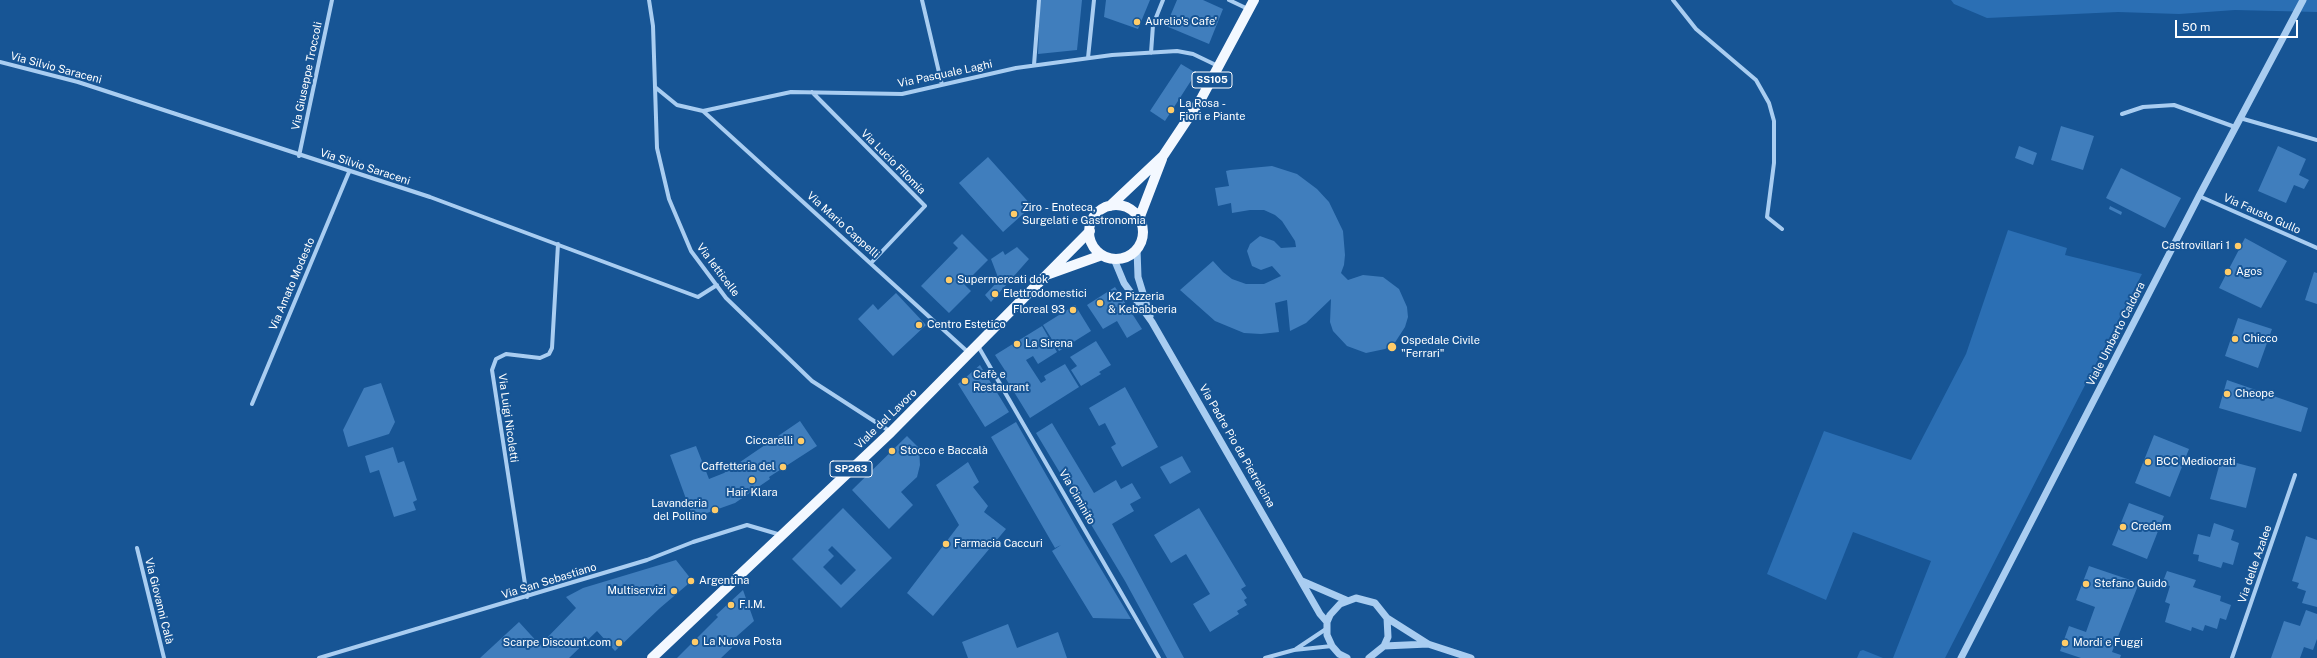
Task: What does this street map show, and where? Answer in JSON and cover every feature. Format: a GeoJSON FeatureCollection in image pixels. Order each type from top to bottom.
{"type":"FeatureCollection","features":[{"type":"Feature","properties":{"kind":"main road","name":"SS105"},"geometry":{"type":"LineString","coordinates":[[1110,206],[1163,156],[1201,99],[1251,4]]}},
{"type":"Feature","properties":{"kind":"main road","name":"SS105"},"geometry":{"type":"LineString","coordinates":[[1140,219],[1163,156]]}},
{"type":"Feature","properties":{"kind":"main road"},"geometry":{"type":"LineString","coordinates":[[1110,206],[1127,208],[1140,219],[1143,234],[1137,249],[1122,258],[1114,259],[1102,255],[1095,248],[1090,231],[1096,216],[1110,206]]}},
{"type":"Feature","properties":{"kind":"main road","name":"Viale del Lavoro"},"geometry":{"type":"LineString","coordinates":[[652,658],[891,432],[978,346],[1090,231]]}},
{"type":"Feature","properties":{"kind":"main road","name":"Viale del Lavoro"},"geometry":{"type":"LineString","coordinates":[[1046,276],[1102,255]]}},
{"type":"Feature","properties":{"kind":"street","name":"Via Giuseppe Troccoli"},"geometry":{"type":"LineString","coordinates":[[299,156],[332,0]]}},
{"type":"Feature","properties":{"kind":"street","name":"Via Ietticelle"},"geometry":{"type":"LineString","coordinates":[[649,0],[653,26],[657,148],[669,199],[691,250],[726,298],[812,381],[891,432]]}},
{"type":"Feature","properties":{"kind":"street"},"geometry":{"type":"LineString","coordinates":[[922,0],[942,85]]}},
{"type":"Feature","properties":{"kind":"street"},"geometry":{"type":"LineString","coordinates":[[1034,65],[1039,0]]}},
{"type":"Feature","properties":{"kind":"street"},"geometry":{"type":"LineString","coordinates":[[1088,58],[1094,0]]}},
{"type":"Feature","properties":{"kind":"street"},"geometry":{"type":"LineString","coordinates":[[1151,53],[1153,25],[1163,0]]}},
{"type":"Feature","properties":{"kind":"street"},"geometry":{"type":"LineString","coordinates":[[1229,0],[1251,4]]}},
{"type":"Feature","properties":{"kind":"street"},"geometry":{"type":"LineString","coordinates":[[1673,0],[1696,29],[1756,80],[1769,104],[1774,121],[1774,163],[1767,217],[1782,229]]}},
{"type":"Feature","properties":{"kind":"street","name":"Viale Umberto Caldora"},"geometry":{"type":"LineString","coordinates":[[1962,658],[2199,196],[2303,0]]}},
{"type":"Feature","properties":{"kind":"street","name":"Via Pasquale Laghi"},"geometry":{"type":"LineString","coordinates":[[655,87],[677,105],[703,111],[791,92],[902,94],[1034,65],[1088,58],[1177,51],[1193,54],[1219,66]]}},
{"type":"Feature","properties":{"kind":"street","name":"Via Silvio Saraceni"},"geometry":{"type":"LineString","coordinates":[[0,62],[78,82],[299,156],[430,197],[698,297],[717,285]]}},
{"type":"Feature","properties":{"kind":"street","name":"Via Lucio Filomia"},"geometry":{"type":"LineString","coordinates":[[812,92],[925,206],[872,262]]}},
{"type":"Feature","properties":{"kind":"street"},"geometry":{"type":"LineString","coordinates":[[2122,114],[2143,107],[2174,105],[2235,127]]}},
{"type":"Feature","properties":{"kind":"street","name":"Via Mario Cappelli"},"geometry":{"type":"LineString","coordinates":[[703,111],[872,262],[970,354]]}},
{"type":"Feature","properties":{"kind":"street"},"geometry":{"type":"LineString","coordinates":[[2240,118],[2317,140]]}},
{"type":"Feature","properties":{"kind":"street","name":"Via Amato Modesto"},"geometry":{"type":"LineString","coordinates":[[252,404],[349,172]]}},
{"type":"Feature","properties":{"kind":"street","name":"Via Fausto Gullo"},"geometry":{"type":"LineString","coordinates":[[2199,196],[2317,248]]}},
{"type":"Feature","properties":{"kind":"street","name":"Via Luigi Nicoletti"},"geometry":{"type":"LineString","coordinates":[[527,597],[492,370],[496,359],[506,354],[540,358],[549,354],[552,348],[558,244]]}},
{"type":"Feature","properties":{"kind":"street","name":"Via Padre Pio da Pietrelcina"},"geometry":{"type":"LineString","coordinates":[[1137,249],[1138,277],[1152,322]]}},
{"type":"Feature","properties":{"kind":"street","name":"Via Padre Pio da Pietrelcina"},"geometry":{"type":"LineString","coordinates":[[1114,259],[1124,283],[1152,322],[1302,581],[1327,626],[1332,646]]}},
{"type":"Feature","properties":{"kind":"street","name":"Via Ciminito"},"geometry":{"type":"LineString","coordinates":[[978,346],[1159,658]]}},
{"type":"Feature","properties":{"kind":"street","name":"Via delle Azalee"},"geometry":{"type":"LineString","coordinates":[[2232,658],[2295,475]]}},
{"type":"Feature","properties":{"kind":"street","name":"Via San Sebastiano"},"geometry":{"type":"LineString","coordinates":[[319,658],[334,656],[647,560],[693,542],[747,525],[782,535]]}},
{"type":"Feature","properties":{"kind":"street","name":"Via Giovanni Calà"},"geometry":{"type":"LineString","coordinates":[[137,548],[164,658]]}},
{"type":"Feature","properties":{"kind":"street"},"geometry":{"type":"LineString","coordinates":[[1302,581],[1346,600],[1366,599],[1375,602],[1387,618],[1428,644],[1471,658]]}},
{"type":"Feature","properties":{"kind":"street"},"geometry":{"type":"LineString","coordinates":[[1294,650],[1327,626],[1334,609],[1346,600]]}},
{"type":"Feature","properties":{"kind":"street"},"geometry":{"type":"LineString","coordinates":[[1369,658],[1384,646],[1388,637],[1387,618]]}},
{"type":"Feature","properties":{"kind":"street"},"geometry":{"type":"LineString","coordinates":[[1384,646],[1428,644]]}},
{"type":"Feature","properties":{"kind":"street"},"geometry":{"type":"LineString","coordinates":[[1264,658],[1294,650],[1332,646],[1345,658]]}},
{"type":"Feature","properties":{"kind":"shaded area"},"geometry":{"type":"Polygon","coordinates":[[[1951,0],[2317,0],[2317,12],[2235,10],[2179,14],[2118,12],[1987,18],[1954,4],[1951,0]]]}},
{"type":"Feature","properties":{"kind":"shaded area"},"geometry":{"type":"Polygon","coordinates":[[[2008,230],[2067,248],[2065,255],[2142,274],[1945,658],[1893,658],[1931,561],[1853,532],[1826,600],[1767,574],[1824,431],[1911,460],[1966,354],[2008,230]]]}},
{"type":"Feature","properties":{"kind":"shaded area"},"geometry":{"type":"Polygon","coordinates":[[[1863,650],[1883,658],[1857,658],[1860,651],[1863,650]]]}},
{"type":"Feature","properties":{"kind":"building"},"geometry":{"type":"Polygon","coordinates":[[[1040,0],[1082,0],[1077,50],[1038,54],[1040,0]]]}},
{"type":"Feature","properties":{"kind":"building"},"geometry":{"type":"Polygon","coordinates":[[[1106,0],[1150,0],[1138,29],[1104,17],[1106,0]]]}},
{"type":"Feature","properties":{"kind":"building"},"geometry":{"type":"Polygon","coordinates":[[[1177,0],[1203,0],[1223,9],[1209,44],[1166,26],[1177,0]]]}},
{"type":"Feature","properties":{"kind":"building"},"geometry":{"type":"Polygon","coordinates":[[[1181,64],[1196,73],[1165,121],[1150,111],[1181,64]]]}},
{"type":"Feature","properties":{"kind":"building"},"geometry":{"type":"Polygon","coordinates":[[[2061,126],[2094,136],[2083,170],[2051,160],[2061,126]]]}},
{"type":"Feature","properties":{"kind":"building"},"geometry":{"type":"Polygon","coordinates":[[[2019,146],[2037,153],[2033,165],[2015,158],[2019,146]]]}},
{"type":"Feature","properties":{"kind":"building"},"geometry":{"type":"Polygon","coordinates":[[[2278,146],[2306,159],[2299,175],[2309,180],[2304,189],[2294,185],[2286,203],[2258,191],[2278,146]]]}},
{"type":"Feature","properties":{"kind":"building"},"geometry":{"type":"Polygon","coordinates":[[[988,157],[1032,206],[1003,232],[959,183],[988,157]]]}},
{"type":"Feature","properties":{"kind":"building"},"geometry":{"type":"Polygon","coordinates":[[[1272,166],[1297,174],[1317,189],[1329,202],[1343,231],[1345,255],[1341,273],[1348,280],[1363,275],[1383,277],[1399,289],[1407,307],[1408,317],[1405,327],[1394,344],[1385,349],[1366,353],[1347,346],[1333,331],[1330,322],[1331,299],[1306,323],[1290,331],[1287,300],[1275,303],[1279,332],[1261,334],[1244,333],[1215,321],[1180,290],[1213,261],[1232,279],[1246,284],[1264,284],[1281,276],[1272,266],[1261,270],[1252,266],[1247,251],[1250,244],[1260,236],[1274,241],[1281,248],[1296,247],[1295,241],[1282,221],[1275,215],[1264,210],[1250,210],[1232,213],[1231,203],[1218,206],[1215,188],[1229,186],[1226,171],[1272,166]]]}},
{"type":"Feature","properties":{"kind":"building"},"geometry":{"type":"Polygon","coordinates":[[[2121,168],[2181,198],[2165,228],[2106,198],[2121,168]]]}},
{"type":"Feature","properties":{"kind":"building"},"geometry":{"type":"Polygon","coordinates":[[[2110,206],[2122,212],[2121,215],[2109,209],[2110,206]]]}},
{"type":"Feature","properties":{"kind":"building"},"geometry":{"type":"Polygon","coordinates":[[[962,234],[988,260],[964,284],[971,291],[949,313],[921,286],[958,248],[953,243],[962,234]]]}},
{"type":"Feature","properties":{"kind":"building"},"geometry":{"type":"Polygon","coordinates":[[[2245,238],[2287,261],[2261,308],[2219,288],[2245,238]]]}},
{"type":"Feature","properties":{"kind":"building"},"geometry":{"type":"Polygon","coordinates":[[[1017,247],[1029,259],[991,302],[985,295],[999,280],[991,259],[1003,251],[1005,255],[1017,247]]]}},
{"type":"Feature","properties":{"kind":"building"},"geometry":{"type":"Polygon","coordinates":[[[2314,272],[2317,273],[2317,304],[2305,300],[2314,272]]]}},
{"type":"Feature","properties":{"kind":"building"},"geometry":{"type":"Polygon","coordinates":[[[1115,287],[1142,329],[1127,338],[1117,321],[1103,329],[1087,305],[1115,287]]]}},
{"type":"Feature","properties":{"kind":"building"},"geometry":{"type":"Polygon","coordinates":[[[896,293],[926,325],[893,356],[858,319],[873,304],[878,310],[896,293]]]}},
{"type":"Feature","properties":{"kind":"building"},"geometry":{"type":"Polygon","coordinates":[[[1075,305],[1091,331],[1059,351],[1043,325],[1075,305]]]}},
{"type":"Feature","properties":{"kind":"building"},"geometry":{"type":"Polygon","coordinates":[[[2238,318],[2272,329],[2258,368],[2225,356],[2238,318]]]}},
{"type":"Feature","properties":{"kind":"building"},"geometry":{"type":"Polygon","coordinates":[[[1042,326],[1057,352],[1038,364],[1033,356],[1026,360],[1041,383],[1046,380],[1044,376],[1065,364],[1079,387],[1030,418],[1003,374],[1006,372],[995,355],[1042,326]]]}},
{"type":"Feature","properties":{"kind":"building"},"geometry":{"type":"Polygon","coordinates":[[[1096,341],[1111,365],[1099,372],[1101,374],[1081,386],[1071,370],[1077,366],[1070,357],[1096,341]]]}},
{"type":"Feature","properties":{"kind":"building"},"geometry":{"type":"Polygon","coordinates":[[[980,365],[1009,412],[985,427],[958,384],[980,365]]]}},
{"type":"Feature","properties":{"kind":"building"},"geometry":{"type":"Polygon","coordinates":[[[2227,380],[2308,408],[2301,432],[2219,408],[2227,380]]]}},
{"type":"Feature","properties":{"kind":"building"},"geometry":{"type":"Polygon","coordinates":[[[381,383],[395,422],[389,434],[348,447],[343,430],[364,388],[381,383]]]}},
{"type":"Feature","properties":{"kind":"building"},"geometry":{"type":"Polygon","coordinates":[[[1125,387],[1158,447],[1122,467],[1111,447],[1116,444],[1105,423],[1099,426],[1089,408],[1125,387]]]}},
{"type":"Feature","properties":{"kind":"building"},"geometry":{"type":"Polygon","coordinates":[[[800,421],[817,446],[769,477],[770,479],[735,503],[693,518],[670,455],[696,446],[709,479],[724,473],[800,421]]]}},
{"type":"Feature","properties":{"kind":"building"},"geometry":{"type":"Polygon","coordinates":[[[1016,422],[1131,619],[1093,618],[1052,551],[1061,545],[1055,548],[991,437],[1016,422]]]}},
{"type":"Feature","properties":{"kind":"building"},"geometry":{"type":"Polygon","coordinates":[[[1052,423],[1094,493],[1116,480],[1121,489],[1132,483],[1141,498],[1130,504],[1134,511],[1112,524],[1184,658],[1167,658],[1125,581],[1036,433],[1052,423]]]}},
{"type":"Feature","properties":{"kind":"building"},"geometry":{"type":"Polygon","coordinates":[[[2154,435],[2189,449],[2170,497],[2135,483],[2154,435]]]}},
{"type":"Feature","properties":{"kind":"building"},"geometry":{"type":"Polygon","coordinates":[[[907,436],[919,448],[920,465],[917,477],[901,492],[913,505],[889,529],[852,490],[907,436]]]}},
{"type":"Feature","properties":{"kind":"building"},"geometry":{"type":"Polygon","coordinates":[[[393,447],[398,463],[404,461],[417,500],[413,502],[416,510],[394,517],[379,470],[370,473],[365,456],[393,447]]]}},
{"type":"Feature","properties":{"kind":"building"},"geometry":{"type":"Polygon","coordinates":[[[1182,456],[1191,472],[1170,484],[1160,467],[1182,456]]]}},
{"type":"Feature","properties":{"kind":"building"},"geometry":{"type":"Polygon","coordinates":[[[2221,459],[2256,468],[2246,508],[2210,499],[2221,459]]]}},
{"type":"Feature","properties":{"kind":"building"},"geometry":{"type":"Polygon","coordinates":[[[968,462],[979,482],[973,487],[988,506],[984,512],[1006,529],[933,616],[907,593],[959,525],[936,485],[968,462]]]}},
{"type":"Feature","properties":{"kind":"building"},"geometry":{"type":"Polygon","coordinates":[[[2129,503],[2164,516],[2147,559],[2112,545],[2129,503]]]}},
{"type":"Feature","properties":{"kind":"building"},"geometry":{"type":"Polygon","coordinates":[[[843,508],[892,558],[841,608],[792,559],[843,508]],[[832,546],[828,550],[834,556],[823,567],[841,585],[856,570],[832,546]]]}},
{"type":"Feature","properties":{"kind":"building"},"geometry":{"type":"Polygon","coordinates":[[[1199,508],[1246,586],[1241,589],[1247,598],[1244,600],[1247,605],[1237,611],[1239,614],[1210,632],[1193,604],[1210,594],[1186,554],[1171,563],[1154,535],[1199,508]]]}},
{"type":"Feature","properties":{"kind":"building"},"geometry":{"type":"Polygon","coordinates":[[[2214,523],[2234,530],[2231,540],[2239,543],[2233,565],[2223,562],[2221,568],[2198,561],[2199,555],[2193,554],[2198,534],[2210,537],[2214,523]]]}},
{"type":"Feature","properties":{"kind":"building"},"geometry":{"type":"Polygon","coordinates":[[[2306,536],[2317,540],[2317,607],[2302,603],[2306,591],[2297,588],[2299,583],[2292,581],[2306,536]]]}},
{"type":"Feature","properties":{"kind":"building"},"geometry":{"type":"Polygon","coordinates":[[[676,560],[691,579],[687,585],[660,608],[615,651],[597,631],[569,658],[480,658],[519,622],[540,645],[576,608],[566,597],[583,588],[676,560]]]}},
{"type":"Feature","properties":{"kind":"building"},"geometry":{"type":"Polygon","coordinates":[[[2089,566],[2139,583],[2112,652],[2121,655],[2120,658],[2081,658],[2060,651],[2069,626],[2086,632],[2095,607],[2076,600],[2089,566]]]}},
{"type":"Feature","properties":{"kind":"building"},"geometry":{"type":"Polygon","coordinates":[[[2167,571],[2196,580],[2193,587],[2221,596],[2220,601],[2231,605],[2226,620],[2220,618],[2217,629],[2205,625],[2203,631],[2192,627],[2191,631],[2165,622],[2170,604],[2165,602],[2170,586],[2162,584],[2167,571]]]}},
{"type":"Feature","properties":{"kind":"building"},"geometry":{"type":"Polygon","coordinates":[[[743,590],[754,621],[736,637],[740,640],[721,658],[677,658],[718,617],[716,615],[743,590]]]}},
{"type":"Feature","properties":{"kind":"building"},"geometry":{"type":"Polygon","coordinates":[[[2306,610],[2317,614],[2317,639],[2313,650],[2304,647],[2300,658],[2271,658],[2284,621],[2300,626],[2306,610]]]}},
{"type":"Feature","properties":{"kind":"building"},"geometry":{"type":"Polygon","coordinates":[[[1008,624],[1017,648],[1058,632],[1067,658],[968,658],[962,642],[1008,624]]]}},
{"type":"Feature","properties":{"kind":"place","name":"Aurelio's Cafe'"},"geometry":{"type":"Point","coordinates":[1137,22]}},
{"type":"Feature","properties":{"kind":"place","name":"La Rosa - Fiori e Piante"},"geometry":{"type":"Point","coordinates":[1171,110]}},
{"type":"Feature","properties":{"kind":"place","name":"Ziro - Enoteca, Surgelati e Gastronomia"},"geometry":{"type":"Point","coordinates":[1014,214]}},
{"type":"Feature","properties":{"kind":"place","name":"Castrovillari 1"},"geometry":{"type":"Point","coordinates":[2238,246]}},
{"type":"Feature","properties":{"kind":"place","name":"Agos"},"geometry":{"type":"Point","coordinates":[2228,272]}},
{"type":"Feature","properties":{"kind":"place","name":"Supermercati dok"},"geometry":{"type":"Point","coordinates":[949,280]}},
{"type":"Feature","properties":{"kind":"place","name":"Elettrodomestici"},"geometry":{"type":"Point","coordinates":[995,294]}},
{"type":"Feature","properties":{"kind":"place","name":"K2 Pizzeria & Kebabberia"},"geometry":{"type":"Point","coordinates":[1100,303]}},
{"type":"Feature","properties":{"kind":"place","name":"Floreal 93"},"geometry":{"type":"Point","coordinates":[1073,310]}},
{"type":"Feature","properties":{"kind":"place","name":"Centro Estetico"},"geometry":{"type":"Point","coordinates":[919,325]}},
{"type":"Feature","properties":{"kind":"place","name":"Chicco"},"geometry":{"type":"Point","coordinates":[2235,339]}},
{"type":"Feature","properties":{"kind":"place","name":"La Sirena"},"geometry":{"type":"Point","coordinates":[1017,344]}},
{"type":"Feature","properties":{"kind":"place","name":"Ospedale Civile \"Ferrari\""},"geometry":{"type":"Point","coordinates":[1392,347]}},
{"type":"Feature","properties":{"kind":"place","name":"Cafè e Restaurant"},"geometry":{"type":"Point","coordinates":[965,381]}},
{"type":"Feature","properties":{"kind":"place","name":"Cheope"},"geometry":{"type":"Point","coordinates":[2227,394]}},
{"type":"Feature","properties":{"kind":"place","name":"Ciccarelli"},"geometry":{"type":"Point","coordinates":[801,441]}},
{"type":"Feature","properties":{"kind":"place","name":"Stocco e Baccalà"},"geometry":{"type":"Point","coordinates":[892,451]}},
{"type":"Feature","properties":{"kind":"place","name":"BCC Mediocrati"},"geometry":{"type":"Point","coordinates":[2148,462]}},
{"type":"Feature","properties":{"kind":"place","name":"Caffetteria del"},"geometry":{"type":"Point","coordinates":[783,467]}},
{"type":"Feature","properties":{"kind":"place","name":"Hair Klara"},"geometry":{"type":"Point","coordinates":[752,480]}},
{"type":"Feature","properties":{"kind":"place","name":"Lavanderia del Pollino"},"geometry":{"type":"Point","coordinates":[715,510]}},
{"type":"Feature","properties":{"kind":"place","name":"Credem"},"geometry":{"type":"Point","coordinates":[2123,527]}},
{"type":"Feature","properties":{"kind":"place","name":"Farmacia Caccuri"},"geometry":{"type":"Point","coordinates":[946,544]}},
{"type":"Feature","properties":{"kind":"place","name":"Argentina"},"geometry":{"type":"Point","coordinates":[691,581]}},
{"type":"Feature","properties":{"kind":"place","name":"Stefano Guido"},"geometry":{"type":"Point","coordinates":[2086,584]}},
{"type":"Feature","properties":{"kind":"place","name":"Multiservizi"},"geometry":{"type":"Point","coordinates":[674,591]}},
{"type":"Feature","properties":{"kind":"place","name":"F.I.M."},"geometry":{"type":"Point","coordinates":[731,605]}},
{"type":"Feature","properties":{"kind":"place","name":"La Nuova Posta"},"geometry":{"type":"Point","coordinates":[695,642]}},
{"type":"Feature","properties":{"kind":"place","name":"Scarpe Discount.com"},"geometry":{"type":"Point","coordinates":[619,643]}},
{"type":"Feature","properties":{"kind":"place","name":"Mordi e Fuggi"},"geometry":{"type":"Point","coordinates":[2065,643]}}]}
